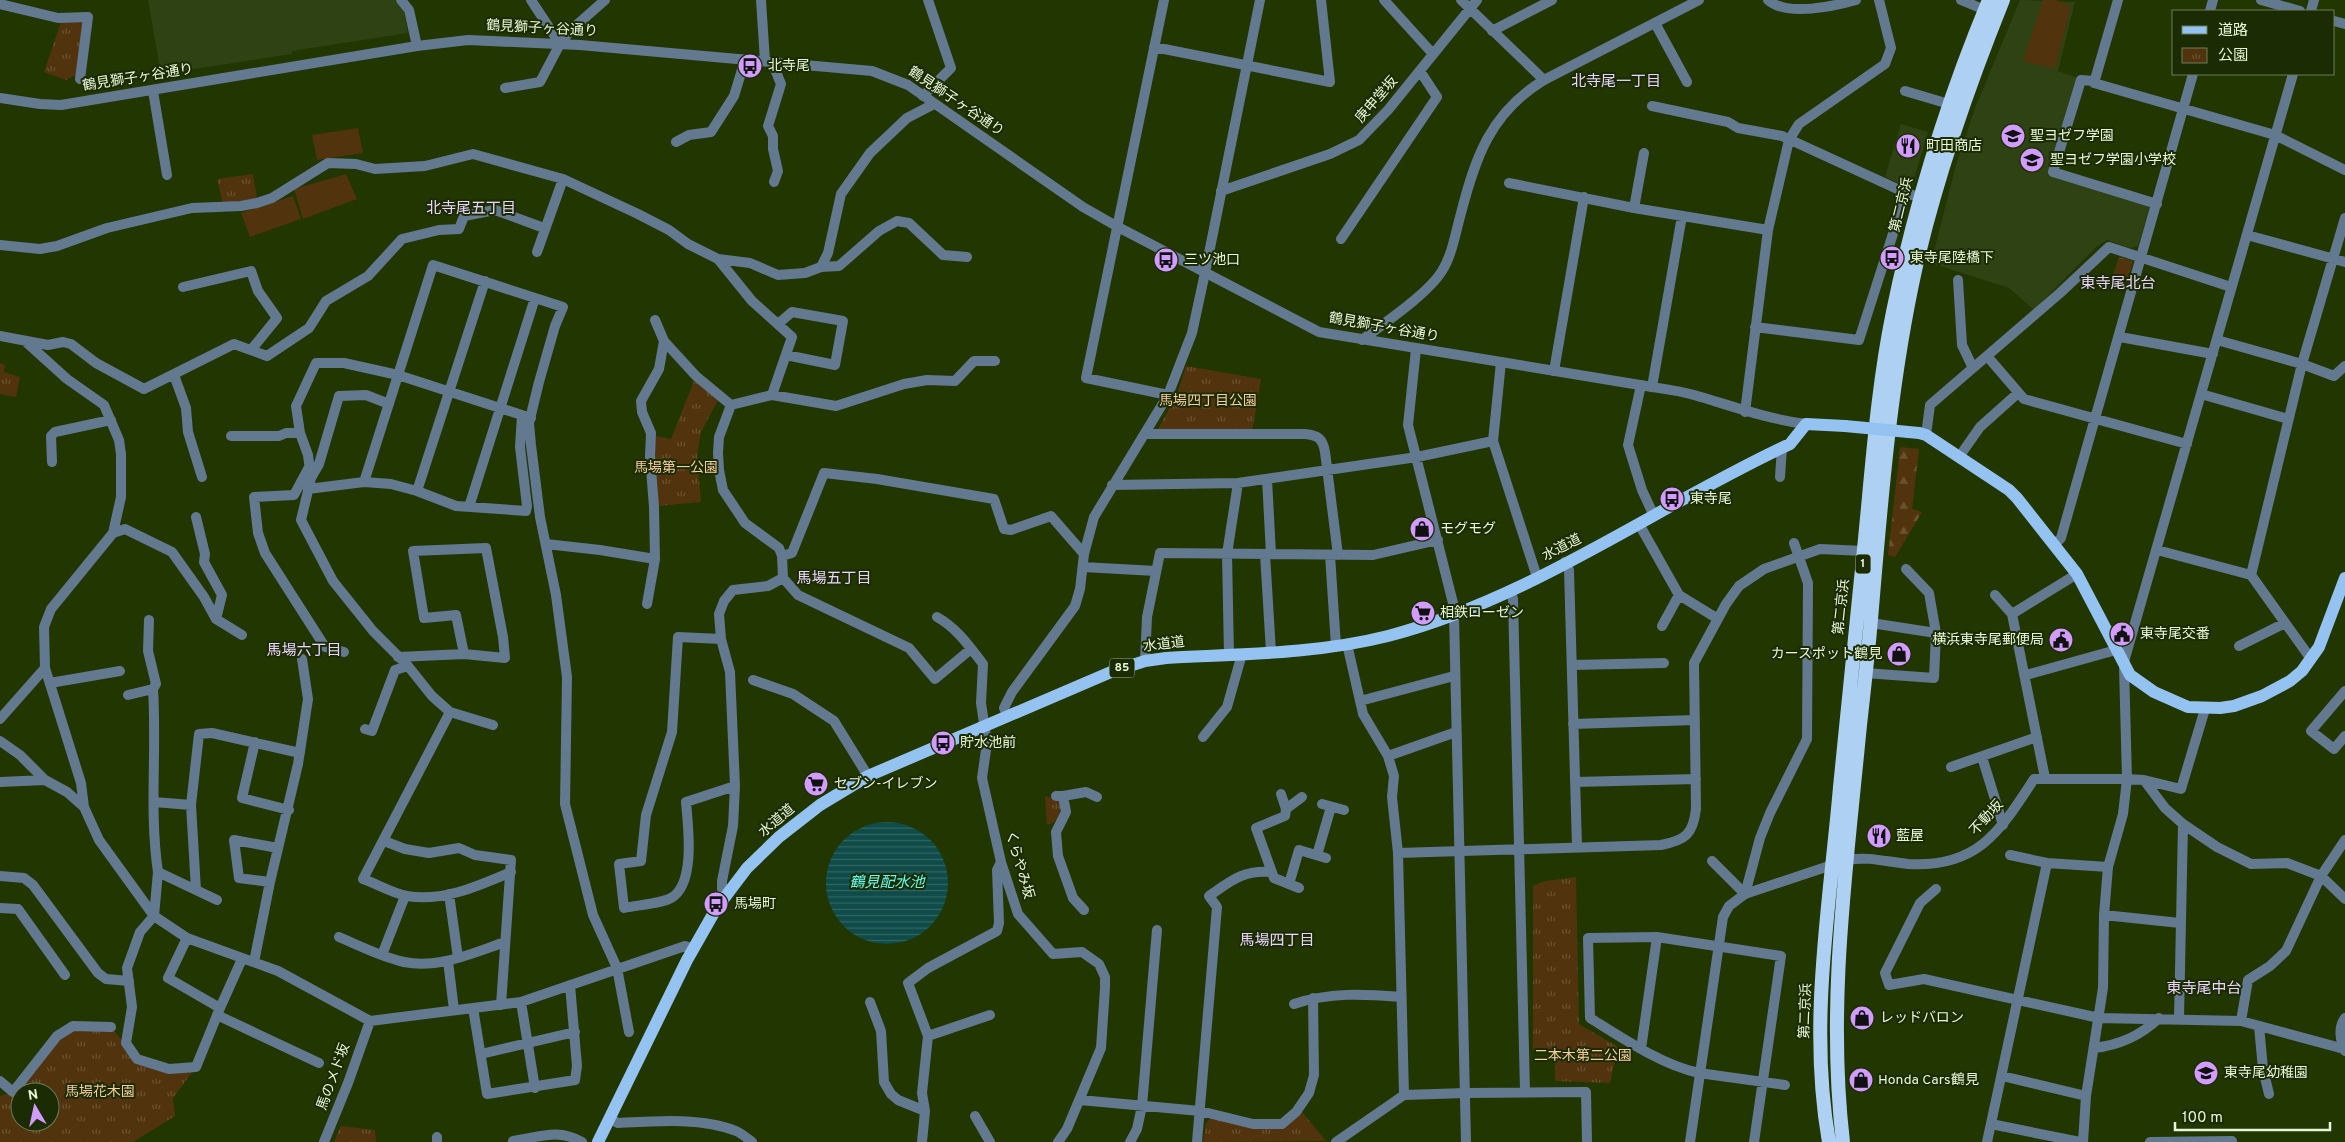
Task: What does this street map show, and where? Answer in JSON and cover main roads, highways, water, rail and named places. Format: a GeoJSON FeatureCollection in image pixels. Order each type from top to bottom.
{"type":"FeatureCollection","features":[{"type":"Feature","properties":{"kind":"highway","name":"第二京浜"},"geometry":{"type":"LineString","coordinates":[[1843,1142],[1837,1090],[1836,1001],[1847,860],[1891,414],[1904,325],[1916,266],[1936,191],[1962,105],[2003,0]]}},
{"type":"Feature","properties":{"kind":"highway","name":"第二京浜"},"geometry":{"type":"LineString","coordinates":[[1829,1142],[1822,1088],[1821,1046],[1824,961],[1873,454],[1892,314],[1913,195],[1987,5]]}},
{"type":"Feature","properties":{"kind":"main road","name":"鶴見獅子ヶ谷通り"},"geometry":{"type":"LineString","coordinates":[[1806,424],[1922,434],[2013,494],[2055,544],[2076,574],[2089,595],[2130,675],[2154,692],[2188,707],[2234,706],[2262,696],[2290,681],[2311,659],[2318,647],[2345,578]]}},
{"type":"Feature","properties":{"kind":"main road","name":"水道道"},"geometry":{"type":"LineString","coordinates":[[598,1142],[693,949],[727,894],[747,868],[779,837],[820,805],[868,776],[984,728],[1111,672],[1145,661],[1342,645],[1388,636],[1454,615],[1511,591],[1790,444],[1806,424]]}},
{"type":"Feature","properties":{"kind":"water","name":"鶴見配水池"},"geometry":{"type":"Polygon","coordinates":[[[887,822],[899,823],[910,827],[930,840],[943,860],[947,871],[947,895],[943,906],[930,926],[910,939],[899,943],[887,944],[875,943],[864,939],[844,926],[831,906],[827,895],[826,883],[827,871],[831,860],[844,840],[864,827],[875,823],[887,822]]]}},
{"type":"Feature","properties":{"kind":"place","name":"北寺尾"},"geometry":{"type":"Point","coordinates":[750,66]}},
{"type":"Feature","properties":{"kind":"place","name":"聖ヨゼフ学園"},"geometry":{"type":"Point","coordinates":[2013,136]}},
{"type":"Feature","properties":{"kind":"place","name":"町田商店"},"geometry":{"type":"Point","coordinates":[1908,146]}},
{"type":"Feature","properties":{"kind":"place","name":"聖ヨゼフ学園小学校"},"geometry":{"type":"Point","coordinates":[2032,160]}},
{"type":"Feature","properties":{"kind":"place","name":"東寺尾陸橋下"},"geometry":{"type":"Point","coordinates":[1892,258]}},
{"type":"Feature","properties":{"kind":"place","name":"三ツ池口"},"geometry":{"type":"Point","coordinates":[1166,260]}},
{"type":"Feature","properties":{"kind":"place","name":"東寺尾"},"geometry":{"type":"Point","coordinates":[1672,499]}},
{"type":"Feature","properties":{"kind":"place","name":"モグモグ"},"geometry":{"type":"Point","coordinates":[1422,529]}},
{"type":"Feature","properties":{"kind":"place","name":"相鉄ローゼン"},"geometry":{"type":"Point","coordinates":[1423,613]}},
{"type":"Feature","properties":{"kind":"place","name":"東寺尾交番"},"geometry":{"type":"Point","coordinates":[2122,634]}},
{"type":"Feature","properties":{"kind":"place","name":"横浜東寺尾郵便局"},"geometry":{"type":"Point","coordinates":[2061,640]}},
{"type":"Feature","properties":{"kind":"place","name":"カースポット鶴見"},"geometry":{"type":"Point","coordinates":[1899,654]}},
{"type":"Feature","properties":{"kind":"place","name":"貯水池前"},"geometry":{"type":"Point","coordinates":[943,743]}},
{"type":"Feature","properties":{"kind":"place","name":"セブン-イレブン"},"geometry":{"type":"Point","coordinates":[816,784]}},
{"type":"Feature","properties":{"kind":"place","name":"藍屋"},"geometry":{"type":"Point","coordinates":[1879,836]}},
{"type":"Feature","properties":{"kind":"place","name":"馬場町"},"geometry":{"type":"Point","coordinates":[716,904]}},
{"type":"Feature","properties":{"kind":"place","name":"レッドバロン"},"geometry":{"type":"Point","coordinates":[1862,1018]}},
{"type":"Feature","properties":{"kind":"place","name":"東寺尾幼稚園"},"geometry":{"type":"Point","coordinates":[2206,1073]}},
{"type":"Feature","properties":{"kind":"place","name":"Honda Cars鶴見"},"geometry":{"type":"Point","coordinates":[1861,1080]}},
{"type":"Feature","properties":{"kind":"district","name":"北寺尾一丁目"},"geometry":{"type":"Point","coordinates":[1616,82]}},
{"type":"Feature","properties":{"kind":"district","name":"北寺尾五丁目"},"geometry":{"type":"Point","coordinates":[471,209]}},
{"type":"Feature","properties":{"kind":"district","name":"東寺尾北台"},"geometry":{"type":"Point","coordinates":[2118,284]}},
{"type":"Feature","properties":{"kind":"district","name":"馬場五丁目"},"geometry":{"type":"Point","coordinates":[834,579]}},
{"type":"Feature","properties":{"kind":"district","name":"馬場六丁目"},"geometry":{"type":"Point","coordinates":[304,651]}},
{"type":"Feature","properties":{"kind":"district","name":"馬場四丁目"},"geometry":{"type":"Point","coordinates":[1277,941]}},
{"type":"Feature","properties":{"kind":"district","name":"東寺尾中台"},"geometry":{"type":"Point","coordinates":[2204,989]}},
{"type":"Feature","properties":{"kind":"park label","name":"馬場四丁目公園"},"geometry":{"type":"Point","coordinates":[1208,401]}},
{"type":"Feature","properties":{"kind":"park label","name":"馬場第一公園"},"geometry":{"type":"Point","coordinates":[676,468]}},
{"type":"Feature","properties":{"kind":"park label","name":"二本木第二公園"},"geometry":{"type":"Point","coordinates":[1583,1056]}},
{"type":"Feature","properties":{"kind":"park label","name":"馬場花木園"},"geometry":{"type":"Point","coordinates":[100,1092]}}]}
